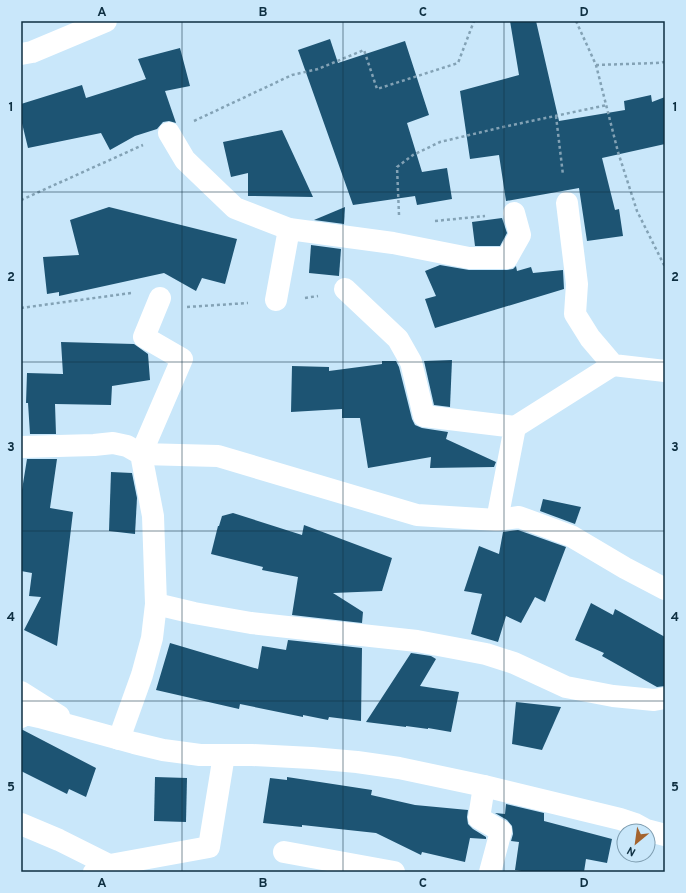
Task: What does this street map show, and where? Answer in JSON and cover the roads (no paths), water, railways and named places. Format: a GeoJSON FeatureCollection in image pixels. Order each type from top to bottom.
{"type":"FeatureCollection","features":[{"type":"Feature","properties":{"kind":"street"},"geometry":{"type":"LineString","coordinates":[[21,54],[32,52],[106,21]]}},
{"type":"Feature","properties":{"kind":"street"},"geometry":{"type":"LineString","coordinates":[[169,133],[185,160],[235,208],[289,229],[393,243],[469,258],[507,258],[520,235],[514,213]]}},
{"type":"Feature","properties":{"kind":"street"},"geometry":{"type":"LineString","coordinates":[[567,203],[577,284],[575,314],[590,338],[613,365]]}},
{"type":"Feature","properties":{"kind":"street"},"geometry":{"type":"LineString","coordinates":[[276,300],[289,229]]}},
{"type":"Feature","properties":{"kind":"street"},"geometry":{"type":"LineString","coordinates":[[345,289],[398,339],[411,362],[424,416],[515,427],[613,365],[665,371]]}},
{"type":"Feature","properties":{"kind":"street"},"geometry":{"type":"LineString","coordinates":[[119,739],[142,675],[152,638],[156,604],[153,516],[141,454],[182,359],[144,337],[160,298]]}},
{"type":"Feature","properties":{"kind":"street"},"geometry":{"type":"LineString","coordinates":[[497,520],[515,427]]}},
{"type":"Feature","properties":{"kind":"street"},"geometry":{"type":"LineString","coordinates":[[21,447],[113,443],[127,446],[141,454],[218,456],[416,515],[497,520],[519,517],[571,536],[625,568],[665,589]]}},
{"type":"Feature","properties":{"kind":"street"},"geometry":{"type":"LineString","coordinates":[[156,604],[251,624],[417,641],[486,654],[514,663],[566,687],[613,696],[661,701]]}},
{"type":"Feature","properties":{"kind":"street"},"geometry":{"type":"LineString","coordinates":[[21,692],[77,727]]}},
{"type":"Feature","properties":{"kind":"street"},"geometry":{"type":"LineString","coordinates":[[21,717],[26,714],[163,750],[200,756],[224,755],[312,758],[399,768],[484,786],[620,819],[636,824],[646,830],[665,835]]}},
{"type":"Feature","properties":{"kind":"street"},"geometry":{"type":"LineString","coordinates":[[21,824],[59,840],[109,870],[209,847],[224,755]]}},
{"type":"Feature","properties":{"kind":"street"},"geometry":{"type":"LineString","coordinates":[[484,786],[478,818],[501,831],[490,872]]}},
{"type":"Feature","properties":{"kind":"street"},"geometry":{"type":"LineString","coordinates":[[284,852],[394,872]]}}]}
